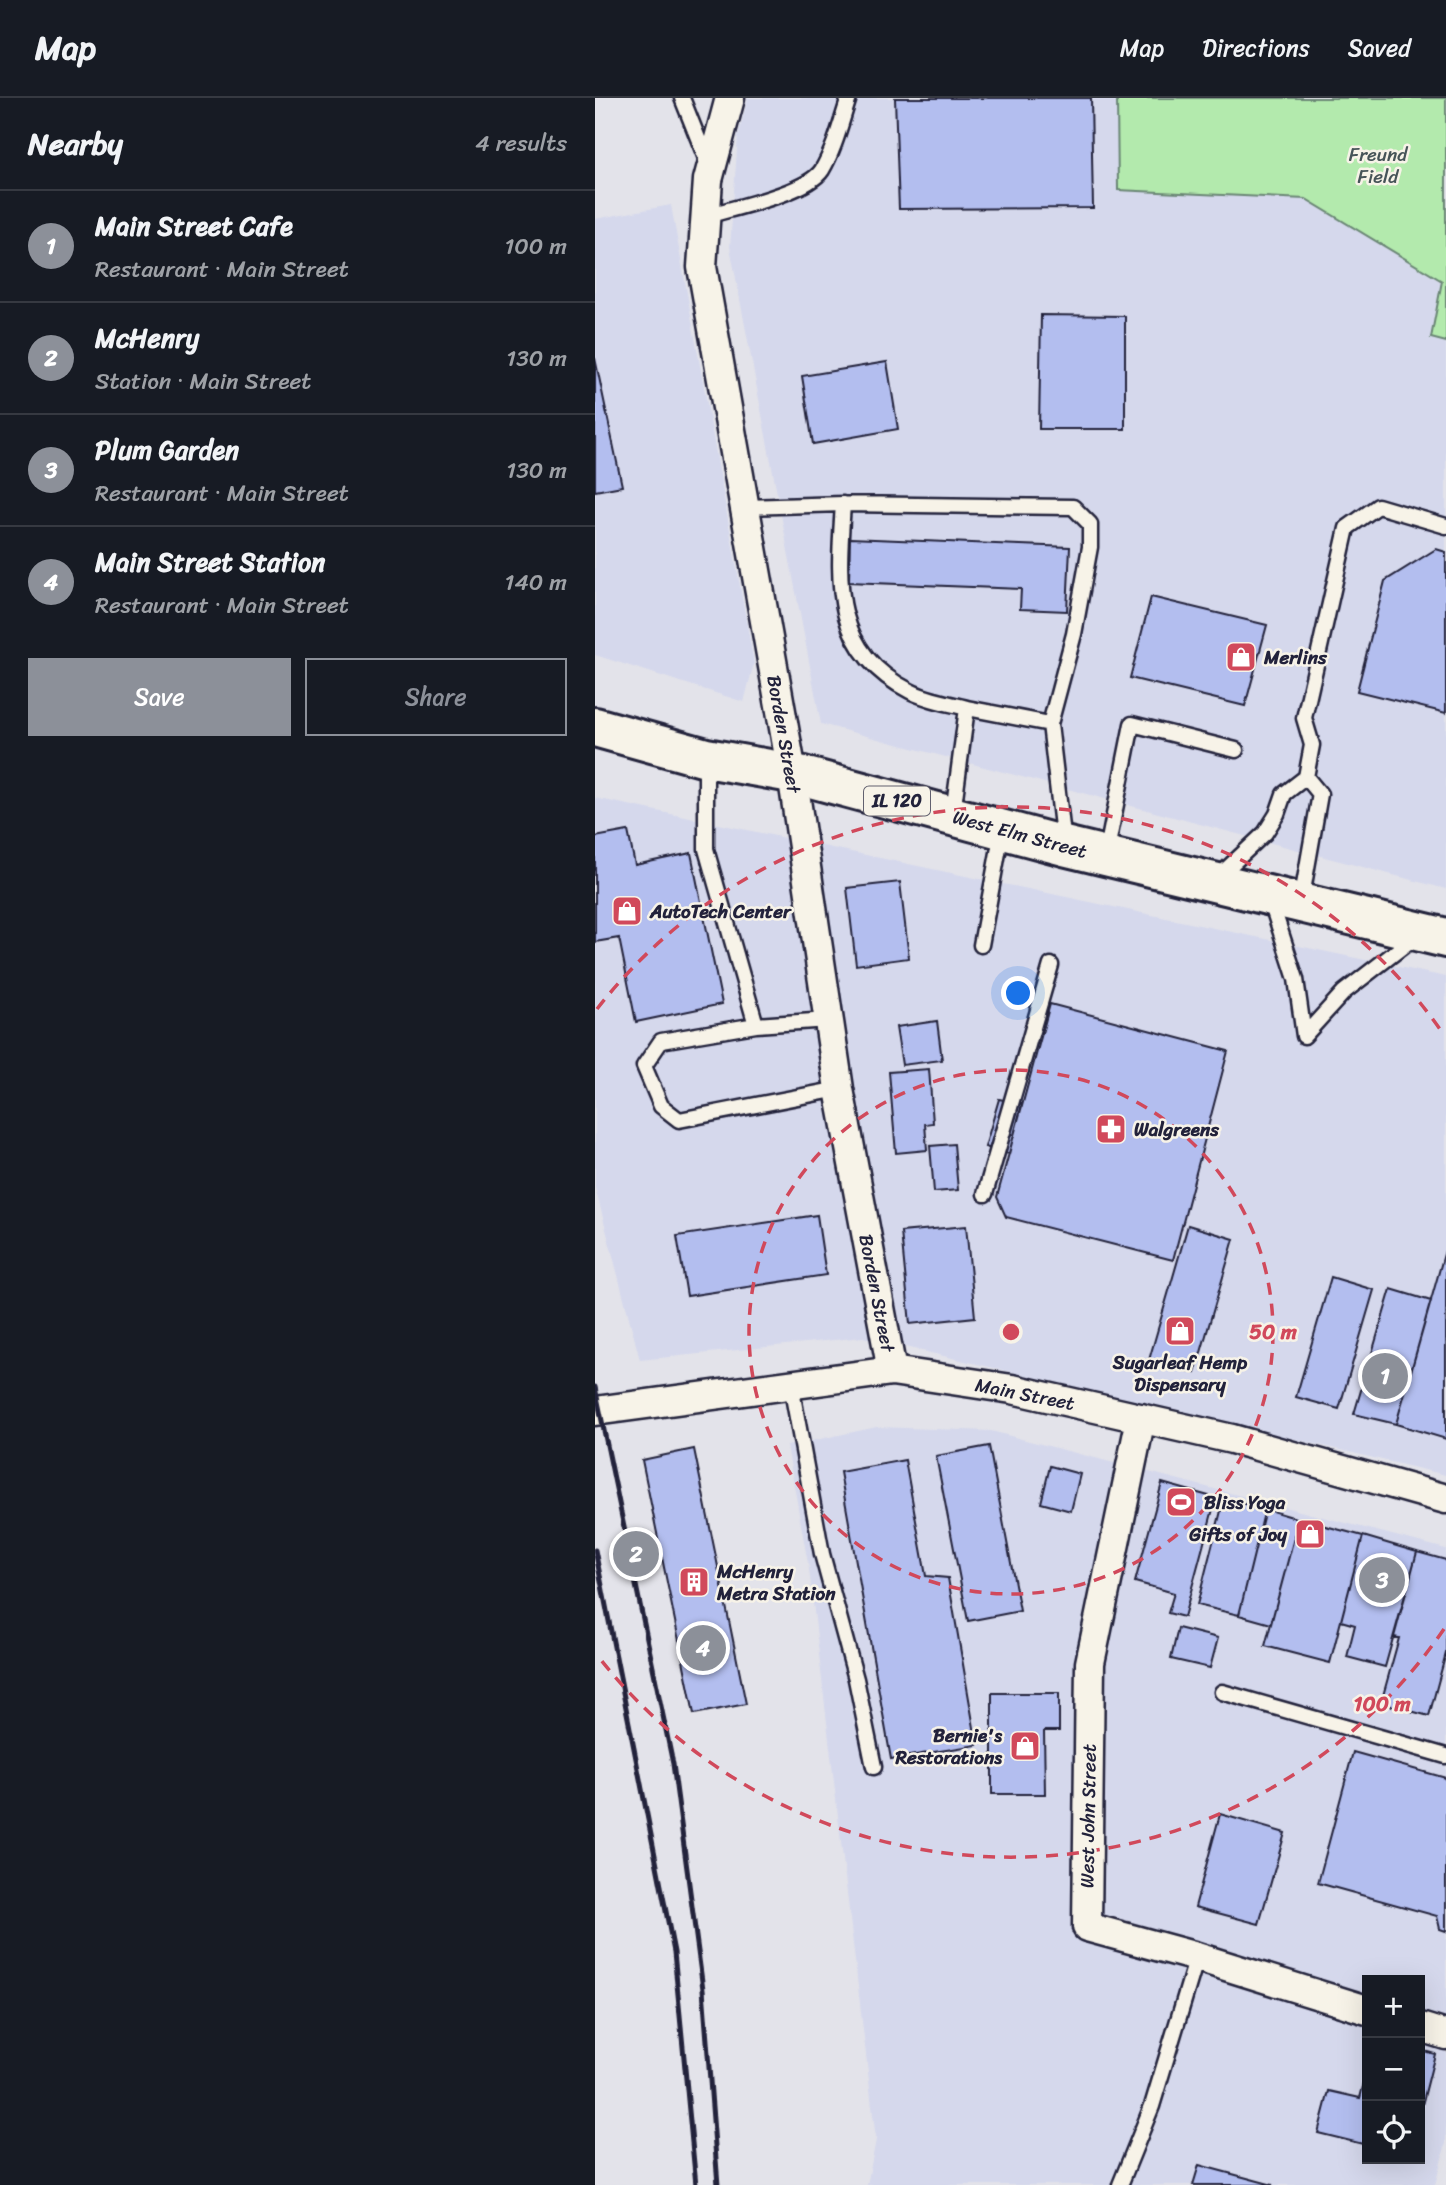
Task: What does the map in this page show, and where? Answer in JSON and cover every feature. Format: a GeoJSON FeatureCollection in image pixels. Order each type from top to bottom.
{"type":"FeatureCollection","features":[{"type":"Feature","properties":{"kind":"main road","name":"West Elm Street"},"geometry":{"type":"LineString","coordinates":[[595,727],[706,758],[792,773],[1064,846],[1434,935]]}},
{"type":"Feature","properties":{"kind":"street","name":"Borden Street"},"geometry":{"type":"LineString","coordinates":[[730,98],[710,171],[702,267],[792,773],[839,1089],[892,1371]]}},
{"type":"Feature","properties":{"kind":"street","name":"Main Street"},"geometry":{"type":"LineString","coordinates":[[595,1411],[892,1371],[1012,1389],[1233,1439],[1446,1499]]}},
{"type":"Feature","properties":{"kind":"street","name":"West John Street"},"geometry":{"type":"LineString","coordinates":[[1141,1418],[1090,1663],[1087,1927],[1198,1957],[1362,2008]]}},
{"type":"Feature","properties":{"kind":"street"},"geometry":{"type":"LineString","coordinates":[[1425,2029],[1446,2035]]}},
{"type":"Feature","properties":{"kind":"lane"},"geometry":{"type":"LineString","coordinates":[[682,98],[710,171]]}},
{"type":"Feature","properties":{"kind":"lane"},"geometry":{"type":"LineString","coordinates":[[706,216],[787,192],[820,173],[834,144],[849,98]]}},
{"type":"Feature","properties":{"kind":"lane"},"geometry":{"type":"LineString","coordinates":[[744,507],[843,504],[1073,507],[1090,524],[1090,547],[1074,634],[1050,724],[1064,846]]}},
{"type":"Feature","properties":{"kind":"lane"},"geometry":{"type":"LineString","coordinates":[[843,504],[839,565],[847,622],[856,646],[888,678],[913,692],[967,708],[1050,724]]}},
{"type":"Feature","properties":{"kind":"lane"},"geometry":{"type":"LineString","coordinates":[[1213,881],[1265,833],[1277,814],[1284,794],[1305,777],[1312,746],[1304,718],[1347,527],[1378,506],[1446,526]]}},
{"type":"Feature","properties":{"kind":"lane"},"geometry":{"type":"LineString","coordinates":[[953,816],[967,708]]}},
{"type":"Feature","properties":{"kind":"lane"},"geometry":{"type":"LineString","coordinates":[[1106,856],[1132,724],[1236,750]]}},
{"type":"Feature","properties":{"kind":"lane"},"geometry":{"type":"LineString","coordinates":[[706,758],[706,849],[756,1025]]}},
{"type":"Feature","properties":{"kind":"lane"},"geometry":{"type":"LineString","coordinates":[[1305,777],[1320,794],[1284,899],[1304,1036],[1344,992],[1434,935]]}},
{"type":"Feature","properties":{"kind":"lane"},"geometry":{"type":"LineString","coordinates":[[981,945],[1003,829]]}},
{"type":"Feature","properties":{"kind":"lane"},"geometry":{"type":"LineString","coordinates":[[985,1194],[1051,965]]}},
{"type":"Feature","properties":{"kind":"lane"},"geometry":{"type":"LineString","coordinates":[[828,1020],[756,1025],[661,1041],[644,1066],[661,1106],[679,1119],[839,1089]]}},
{"type":"Feature","properties":{"kind":"lane"},"geometry":{"type":"LineString","coordinates":[[791,1385],[822,1554],[856,1679],[874,1768]]}},
{"type":"Feature","properties":{"kind":"lane"},"geometry":{"type":"LineString","coordinates":[[1222,1692],[1446,1756]]}},
{"type":"Feature","properties":{"kind":"lane"},"geometry":{"type":"LineString","coordinates":[[1120,2185],[1152,2106],[1198,1957]]}},
{"type":"Feature","properties":{"kind":"shaded area"},"geometry":{"type":"Polygon","coordinates":[[[748,98],[1117,98],[1119,190],[1306,199],[1442,282],[1431,337],[1446,342],[1446,889],[821,724],[730,247],[738,135],[748,98]]]}},
{"type":"Feature","properties":{"kind":"shaded area"},"geometry":{"type":"Polygon","coordinates":[[[671,205],[754,663],[744,702],[595,655],[595,219],[671,205]]]}},
{"type":"Feature","properties":{"kind":"shaded area"},"geometry":{"type":"Polygon","coordinates":[[[595,798],[1446,977],[1446,1475],[863,1337],[640,1360],[595,1187],[595,798]]]}},
{"type":"Feature","properties":{"kind":"shaded area"},"geometry":{"type":"Polygon","coordinates":[[[877,1427],[991,1431],[1446,1549],[1446,2143],[1435,2185],[867,2185],[876,2140],[809,1569],[787,1446],[877,1427]]]}},
{"type":"Feature","properties":{"kind":"green space","name":"Freund Field"},"geometry":{"type":"Polygon","coordinates":[[[1117,98],[1446,98],[1446,342],[1431,338],[1442,281],[1306,199],[1118,190],[1117,98]]]}},
{"type":"Feature","properties":{"kind":"building"},"geometry":{"type":"Polygon","coordinates":[[[895,98],[1091,98],[1093,208],[899,209],[895,98]]]}},
{"type":"Feature","properties":{"kind":"building"},"geometry":{"type":"Polygon","coordinates":[[[1041,315],[1125,316],[1125,429],[1039,429],[1041,315]]]}},
{"type":"Feature","properties":{"kind":"building"},"geometry":{"type":"Polygon","coordinates":[[[595,358],[622,486],[595,491],[595,358]]]}},
{"type":"Feature","properties":{"kind":"building"},"geometry":{"type":"Polygon","coordinates":[[[887,362],[898,429],[813,444],[802,376],[887,362]]]}},
{"type":"Feature","properties":{"kind":"building"},"geometry":{"type":"Polygon","coordinates":[[[850,538],[1070,547],[1067,611],[1020,609],[1021,589],[849,582],[850,538]]]}},
{"type":"Feature","properties":{"kind":"building"},"geometry":{"type":"Polygon","coordinates":[[[1436,549],[1446,552],[1446,713],[1357,691],[1385,581],[1436,549]]]}},
{"type":"Feature","properties":{"kind":"building"},"geometry":{"type":"Polygon","coordinates":[[[1151,597],[1267,625],[1245,706],[1130,678],[1151,597]]]}},
{"type":"Feature","properties":{"kind":"building"},"geometry":{"type":"Polygon","coordinates":[[[628,831],[635,865],[691,853],[722,1004],[636,1022],[619,938],[595,942],[595,837],[628,831]]]}},
{"type":"Feature","properties":{"kind":"building"},"geometry":{"type":"Polygon","coordinates":[[[900,882],[909,958],[856,965],[847,888],[900,882]]]}},
{"type":"Feature","properties":{"kind":"building","name":"Walgreens"},"geometry":{"type":"Polygon","coordinates":[[[1050,1004],[1228,1051],[1173,1260],[1006,1217],[997,1197],[1050,1004]]]}},
{"type":"Feature","properties":{"kind":"building"},"geometry":{"type":"Polygon","coordinates":[[[937,1021],[942,1060],[902,1065],[896,1027],[937,1021]]]}},
{"type":"Feature","properties":{"kind":"building"},"geometry":{"type":"Polygon","coordinates":[[[929,1069],[933,1123],[925,1124],[927,1150],[896,1153],[889,1072],[929,1069]]]}},
{"type":"Feature","properties":{"kind":"building"},"geometry":{"type":"Polygon","coordinates":[[[999,1099],[1022,1104],[1009,1154],[985,1147],[999,1099]]]}},
{"type":"Feature","properties":{"kind":"building"},"geometry":{"type":"Polygon","coordinates":[[[954,1144],[958,1190],[934,1192],[930,1146],[954,1144]]]}},
{"type":"Feature","properties":{"kind":"building"},"geometry":{"type":"Polygon","coordinates":[[[817,1215],[826,1275],[687,1296],[677,1236],[817,1215]]]}},
{"type":"Feature","properties":{"kind":"building"},"geometry":{"type":"Polygon","coordinates":[[[1188,1225],[1234,1239],[1195,1373],[1149,1360],[1188,1225]]]}},
{"type":"Feature","properties":{"kind":"building"},"geometry":{"type":"Polygon","coordinates":[[[966,1226],[975,1317],[910,1324],[901,1232],[966,1226]]]}},
{"type":"Feature","properties":{"kind":"building"},"geometry":{"type":"Polygon","coordinates":[[[1446,1247],[1446,1439],[1396,1424],[1446,1247]]]}},
{"type":"Feature","properties":{"kind":"building"},"geometry":{"type":"Polygon","coordinates":[[[1331,1277],[1374,1290],[1339,1409],[1296,1397],[1331,1277]]]}},
{"type":"Feature","properties":{"kind":"building"},"geometry":{"type":"Polygon","coordinates":[[[1391,1289],[1431,1301],[1396,1424],[1354,1414],[1391,1289]]]}},
{"type":"Feature","properties":{"kind":"building"},"geometry":{"type":"Polygon","coordinates":[[[989,1446],[1020,1611],[968,1621],[936,1456],[989,1446]]]}},
{"type":"Feature","properties":{"kind":"building","name":"McHenry Metra Station"},"geometry":{"type":"Polygon","coordinates":[[[694,1449],[746,1704],[694,1714],[642,1460],[694,1449]]]}},
{"type":"Feature","properties":{"kind":"building"},"geometry":{"type":"Polygon","coordinates":[[[905,1460],[926,1576],[948,1578],[977,1745],[891,1759],[840,1472],[905,1460]]]}},
{"type":"Feature","properties":{"kind":"building"},"geometry":{"type":"Polygon","coordinates":[[[1050,1466],[1080,1474],[1071,1511],[1041,1503],[1050,1466]]]}},
{"type":"Feature","properties":{"kind":"building"},"geometry":{"type":"Polygon","coordinates":[[[1162,1483],[1216,1498],[1184,1617],[1168,1613],[1174,1593],[1135,1582],[1162,1483]]]}},
{"type":"Feature","properties":{"kind":"building"},"geometry":{"type":"Polygon","coordinates":[[[1224,1499],[1265,1509],[1239,1615],[1197,1605],[1224,1499]]]}},
{"type":"Feature","properties":{"kind":"building"},"geometry":{"type":"Polygon","coordinates":[[[1265,1509],[1299,1519],[1271,1624],[1239,1615],[1265,1509]]]}},
{"type":"Feature","properties":{"kind":"building"},"geometry":{"type":"Polygon","coordinates":[[[1299,1519],[1363,1536],[1330,1663],[1265,1646],[1299,1519]]]}},
{"type":"Feature","properties":{"kind":"building"},"geometry":{"type":"Polygon","coordinates":[[[1363,1536],[1417,1552],[1385,1667],[1347,1657],[1355,1625],[1341,1621],[1363,1536]]]}},
{"type":"Feature","properties":{"kind":"building"},"geometry":{"type":"Polygon","coordinates":[[[1417,1552],[1446,1560],[1446,1653],[1429,1716],[1381,1703],[1399,1638],[1394,1637],[1417,1552]]]}},
{"type":"Feature","properties":{"kind":"building"},"geometry":{"type":"Polygon","coordinates":[[[1178,1628],[1218,1638],[1210,1668],[1171,1659],[1178,1628]]]}},
{"type":"Feature","properties":{"kind":"building"},"geometry":{"type":"Polygon","coordinates":[[[992,1693],[1059,1693],[1059,1731],[1044,1731],[1045,1794],[992,1794],[992,1693]]]}},
{"type":"Feature","properties":{"kind":"building"},"geometry":{"type":"Polygon","coordinates":[[[1353,1752],[1446,1778],[1446,1931],[1440,1929],[1437,1916],[1318,1883],[1353,1752]]]}},
{"type":"Feature","properties":{"kind":"building"},"geometry":{"type":"Polygon","coordinates":[[[1220,1814],[1285,1833],[1259,1924],[1195,1907],[1220,1814]]]}},
{"type":"Feature","properties":{"kind":"building"},"geometry":{"type":"Polygon","coordinates":[[[1425,2051],[1435,2054],[1425,2093],[1425,2051]]]}},
{"type":"Feature","properties":{"kind":"building"},"geometry":{"type":"Polygon","coordinates":[[[1362,2090],[1362,2144],[1318,2133],[1329,2091],[1360,2098],[1362,2090]]]}},
{"type":"Feature","properties":{"kind":"building"},"geometry":{"type":"Polygon","coordinates":[[[1199,2165],[1273,2185],[1193,2185],[1199,2165]]]}},
{"type":"Feature","properties":{"kind":"railway"},"geometry":{"type":"LineString","coordinates":[[595,1387],[673,1764],[703,1989],[718,2185]]}},
{"type":"Feature","properties":{"kind":"railway"},"geometry":{"type":"LineString","coordinates":[[595,1550],[674,1952],[696,2185]]}},
{"type":"Feature","properties":{"kind":"place","name":"Merlins"},"geometry":{"type":"Point","coordinates":[1241,657]}},
{"type":"Feature","properties":{"kind":"place","name":"AutoTech Center"},"geometry":{"type":"Point","coordinates":[627,911]}},
{"type":"Feature","properties":{"kind":"place","name":"Walgreens"},"geometry":{"type":"Point","coordinates":[1111,1129]}},
{"type":"Feature","properties":{"kind":"place","name":"Sugarleaf Hemp Dispensary"},"geometry":{"type":"Point","coordinates":[1180,1331]}},
{"type":"Feature","properties":{"kind":"place","name":"Main Street Cafe"},"geometry":{"type":"Point","coordinates":[1385,1376]}},
{"type":"Feature","properties":{"kind":"place","name":"Bliss Yoga"},"geometry":{"type":"Point","coordinates":[1181,1502]}},
{"type":"Feature","properties":{"kind":"place","name":"Gifts of Joy"},"geometry":{"type":"Point","coordinates":[1310,1534]}},
{"type":"Feature","properties":{"kind":"place","name":"McHenry"},"geometry":{"type":"Point","coordinates":[636,1554]}},
{"type":"Feature","properties":{"kind":"place","name":"Plum Garden"},"geometry":{"type":"Point","coordinates":[1382,1580]}},
{"type":"Feature","properties":{"kind":"place","name":"McHenry Metra Station"},"geometry":{"type":"Point","coordinates":[694,1582]}},
{"type":"Feature","properties":{"kind":"place","name":"Main Street Station"},"geometry":{"type":"Point","coordinates":[703,1648]}},
{"type":"Feature","properties":{"kind":"place","name":"Bernie's Restorations"},"geometry":{"type":"Point","coordinates":[1025,1746]}}]}
